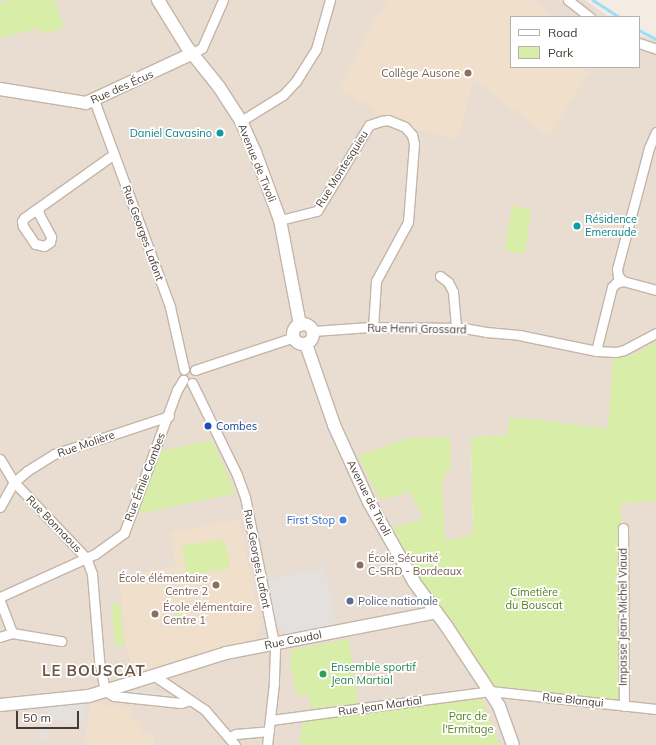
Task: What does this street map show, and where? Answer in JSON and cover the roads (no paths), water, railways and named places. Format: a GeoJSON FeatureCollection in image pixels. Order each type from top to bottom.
{"type":"FeatureCollection","features":[{"type":"Feature","properties":{"kind":"street","name":"Avenue de Tivoli"},"geometry":{"type":"LineString","coordinates":[[158,0],[187,47],[219,87],[241,121],[256,152],[280,220],[300,325]]}},
{"type":"Feature","properties":{"kind":"street"},"geometry":{"type":"LineString","coordinates":[[193,53],[202,48],[223,0]]}},
{"type":"Feature","properties":{"kind":"street"},"geometry":{"type":"LineString","coordinates":[[241,121],[283,95],[296,81],[316,49],[330,0]]}},
{"type":"Feature","properties":{"kind":"street"},"geometry":{"type":"LineString","coordinates":[[568,0],[589,16]]}},
{"type":"Feature","properties":{"kind":"street"},"geometry":{"type":"LineString","coordinates":[[640,44],[656,49]]}},
{"type":"Feature","properties":{"kind":"street","name":"Rue des Écus"},"geometry":{"type":"LineString","coordinates":[[0,89],[80,103],[94,100],[193,53]]}},
{"type":"Feature","properties":{"kind":"street","name":"Rue Georges Lafont"},"geometry":{"type":"LineString","coordinates":[[94,100],[170,307],[184,369]]}},
{"type":"Feature","properties":{"kind":"street","name":"Rue Montesquieu"},"geometry":{"type":"LineString","coordinates":[[280,220],[317,211],[369,125],[381,120],[388,120],[405,127],[412,135],[414,144],[408,222],[376,281],[373,327]]}},
{"type":"Feature","properties":{"kind":"street"},"geometry":{"type":"LineString","coordinates":[[623,281],[618,276],[617,269],[649,148],[656,132]]}},
{"type":"Feature","properties":{"kind":"street"},"geometry":{"type":"LineString","coordinates":[[38,208],[114,154]]}},
{"type":"Feature","properties":{"kind":"street"},"geometry":{"type":"LineString","coordinates":[[440,276],[448,282],[453,292],[456,328]]}},
{"type":"Feature","properties":{"kind":"street"},"geometry":{"type":"LineString","coordinates":[[596,351],[612,287],[616,282],[623,281],[656,290]]}},
{"type":"Feature","properties":{"kind":"street"},"geometry":{"type":"LineString","coordinates":[[300,325],[306,325],[312,330],[311,340],[306,344],[297,342],[294,337],[294,331],[300,325]]}},
{"type":"Feature","properties":{"kind":"street","name":"Rue Henri Grossard"},"geometry":{"type":"LineString","coordinates":[[312,330],[373,327],[456,328],[519,335],[596,351],[616,352],[624,350],[656,333]]}},
{"type":"Feature","properties":{"kind":"street"},"geometry":{"type":"LineString","coordinates":[[195,370],[197,377],[187,382],[181,376],[184,369],[189,367],[195,370],[294,337]]}},
{"type":"Feature","properties":{"kind":"street","name":"Avenue de Tivoli"},"geometry":{"type":"LineString","coordinates":[[306,344],[334,425],[352,466],[398,555],[414,582],[490,691],[499,706],[514,745]]}},
{"type":"Feature","properties":{"kind":"street","name":"Rue Georges Lafont"},"geometry":{"type":"LineString","coordinates":[[187,382],[242,487],[275,649],[274,684],[267,745]]}},
{"type":"Feature","properties":{"kind":"street","name":"Rue Émile Combes"},"geometry":{"type":"LineString","coordinates":[[0,597],[95,554],[124,533],[169,416],[177,390],[187,382]]}},
{"type":"Feature","properties":{"kind":"street","name":"Rue Molière"},"geometry":{"type":"LineString","coordinates":[[0,507],[14,482],[27,471],[54,454],[169,416]]}},
{"type":"Feature","properties":{"kind":"street","name":"Rue Bonnaous"},"geometry":{"type":"LineString","coordinates":[[0,458],[14,482],[86,558],[92,574],[99,660],[105,691]]}},
{"type":"Feature","properties":{"kind":"street","name":"Impasse Jean-Michel Viaud"},"geometry":{"type":"LineString","coordinates":[[623,528],[624,706]]}},
{"type":"Feature","properties":{"kind":"street"},"geometry":{"type":"LineString","coordinates":[[0,601],[12,633]]}},
{"type":"Feature","properties":{"kind":"street","name":"Rue Coudol"},"geometry":{"type":"LineString","coordinates":[[105,691],[226,653],[436,612]]}},
{"type":"Feature","properties":{"kind":"street"},"geometry":{"type":"LineString","coordinates":[[0,637],[12,633],[61,641]]}},
{"type":"Feature","properties":{"kind":"street"},"geometry":{"type":"LineString","coordinates":[[153,675],[205,710],[232,741],[236,734],[269,731]]}},
{"type":"Feature","properties":{"kind":"street"},"geometry":{"type":"LineString","coordinates":[[0,705],[89,696],[105,691],[114,696],[180,703],[190,700]]}},
{"type":"Feature","properties":{"kind":"street","name":"Rue Blanqui"},"geometry":{"type":"LineString","coordinates":[[490,691],[656,709]]}},
{"type":"Feature","properties":{"kind":"street","name":"Rue Jean Martial"},"geometry":{"type":"LineString","coordinates":[[270,720],[490,691]]}},
{"type":"Feature","properties":{"kind":"waterway"},"geometry":{"type":"LineString","coordinates":[[593,0],[617,16]]}},
{"type":"Feature","properties":{"kind":"waterway"},"geometry":{"type":"LineString","coordinates":[[640,31],[656,39]]}},
{"type":"Feature","properties":{"kind":"place","name":"Collège Ausone"},"geometry":{"type":"Point","coordinates":[468,73]}},
{"type":"Feature","properties":{"kind":"place","name":"Daniel Cavasino"},"geometry":{"type":"Point","coordinates":[220,133]}},
{"type":"Feature","properties":{"kind":"place","name":"Résidence Emeraude"},"geometry":{"type":"Point","coordinates":[577,226]}},
{"type":"Feature","properties":{"kind":"place","name":"Combes"},"geometry":{"type":"Point","coordinates":[208,426]}},
{"type":"Feature","properties":{"kind":"place","name":"First Stop"},"geometry":{"type":"Point","coordinates":[343,520]}},
{"type":"Feature","properties":{"kind":"place","name":"École Sécurité C-SRD - Bordeaux"},"geometry":{"type":"Point","coordinates":[360,565]}},
{"type":"Feature","properties":{"kind":"place","name":"École élémentaire Centre 2"},"geometry":{"type":"Point","coordinates":[216,585]}},
{"type":"Feature","properties":{"kind":"place","name":"Police nationale"},"geometry":{"type":"Point","coordinates":[350,601]}},
{"type":"Feature","properties":{"kind":"place","name":"École élémentaire Centre 1"},"geometry":{"type":"Point","coordinates":[155,614]}},
{"type":"Feature","properties":{"kind":"place","name":"Ensemble sportif Jean Martial"},"geometry":{"type":"Point","coordinates":[323,674]}},
{"type":"Feature","properties":{"kind":"district","name":"LE BOUSCAT"},"geometry":{"type":"Point","coordinates":[94,671]}},
{"type":"Feature","properties":{"kind":"park label","name":"Cimetière du Bouscat"},"geometry":{"type":"Point","coordinates":[534,599]}},
{"type":"Feature","properties":{"kind":"park label","name":"Parc de l'Ermitage"},"geometry":{"type":"Point","coordinates":[468,723]}}]}
